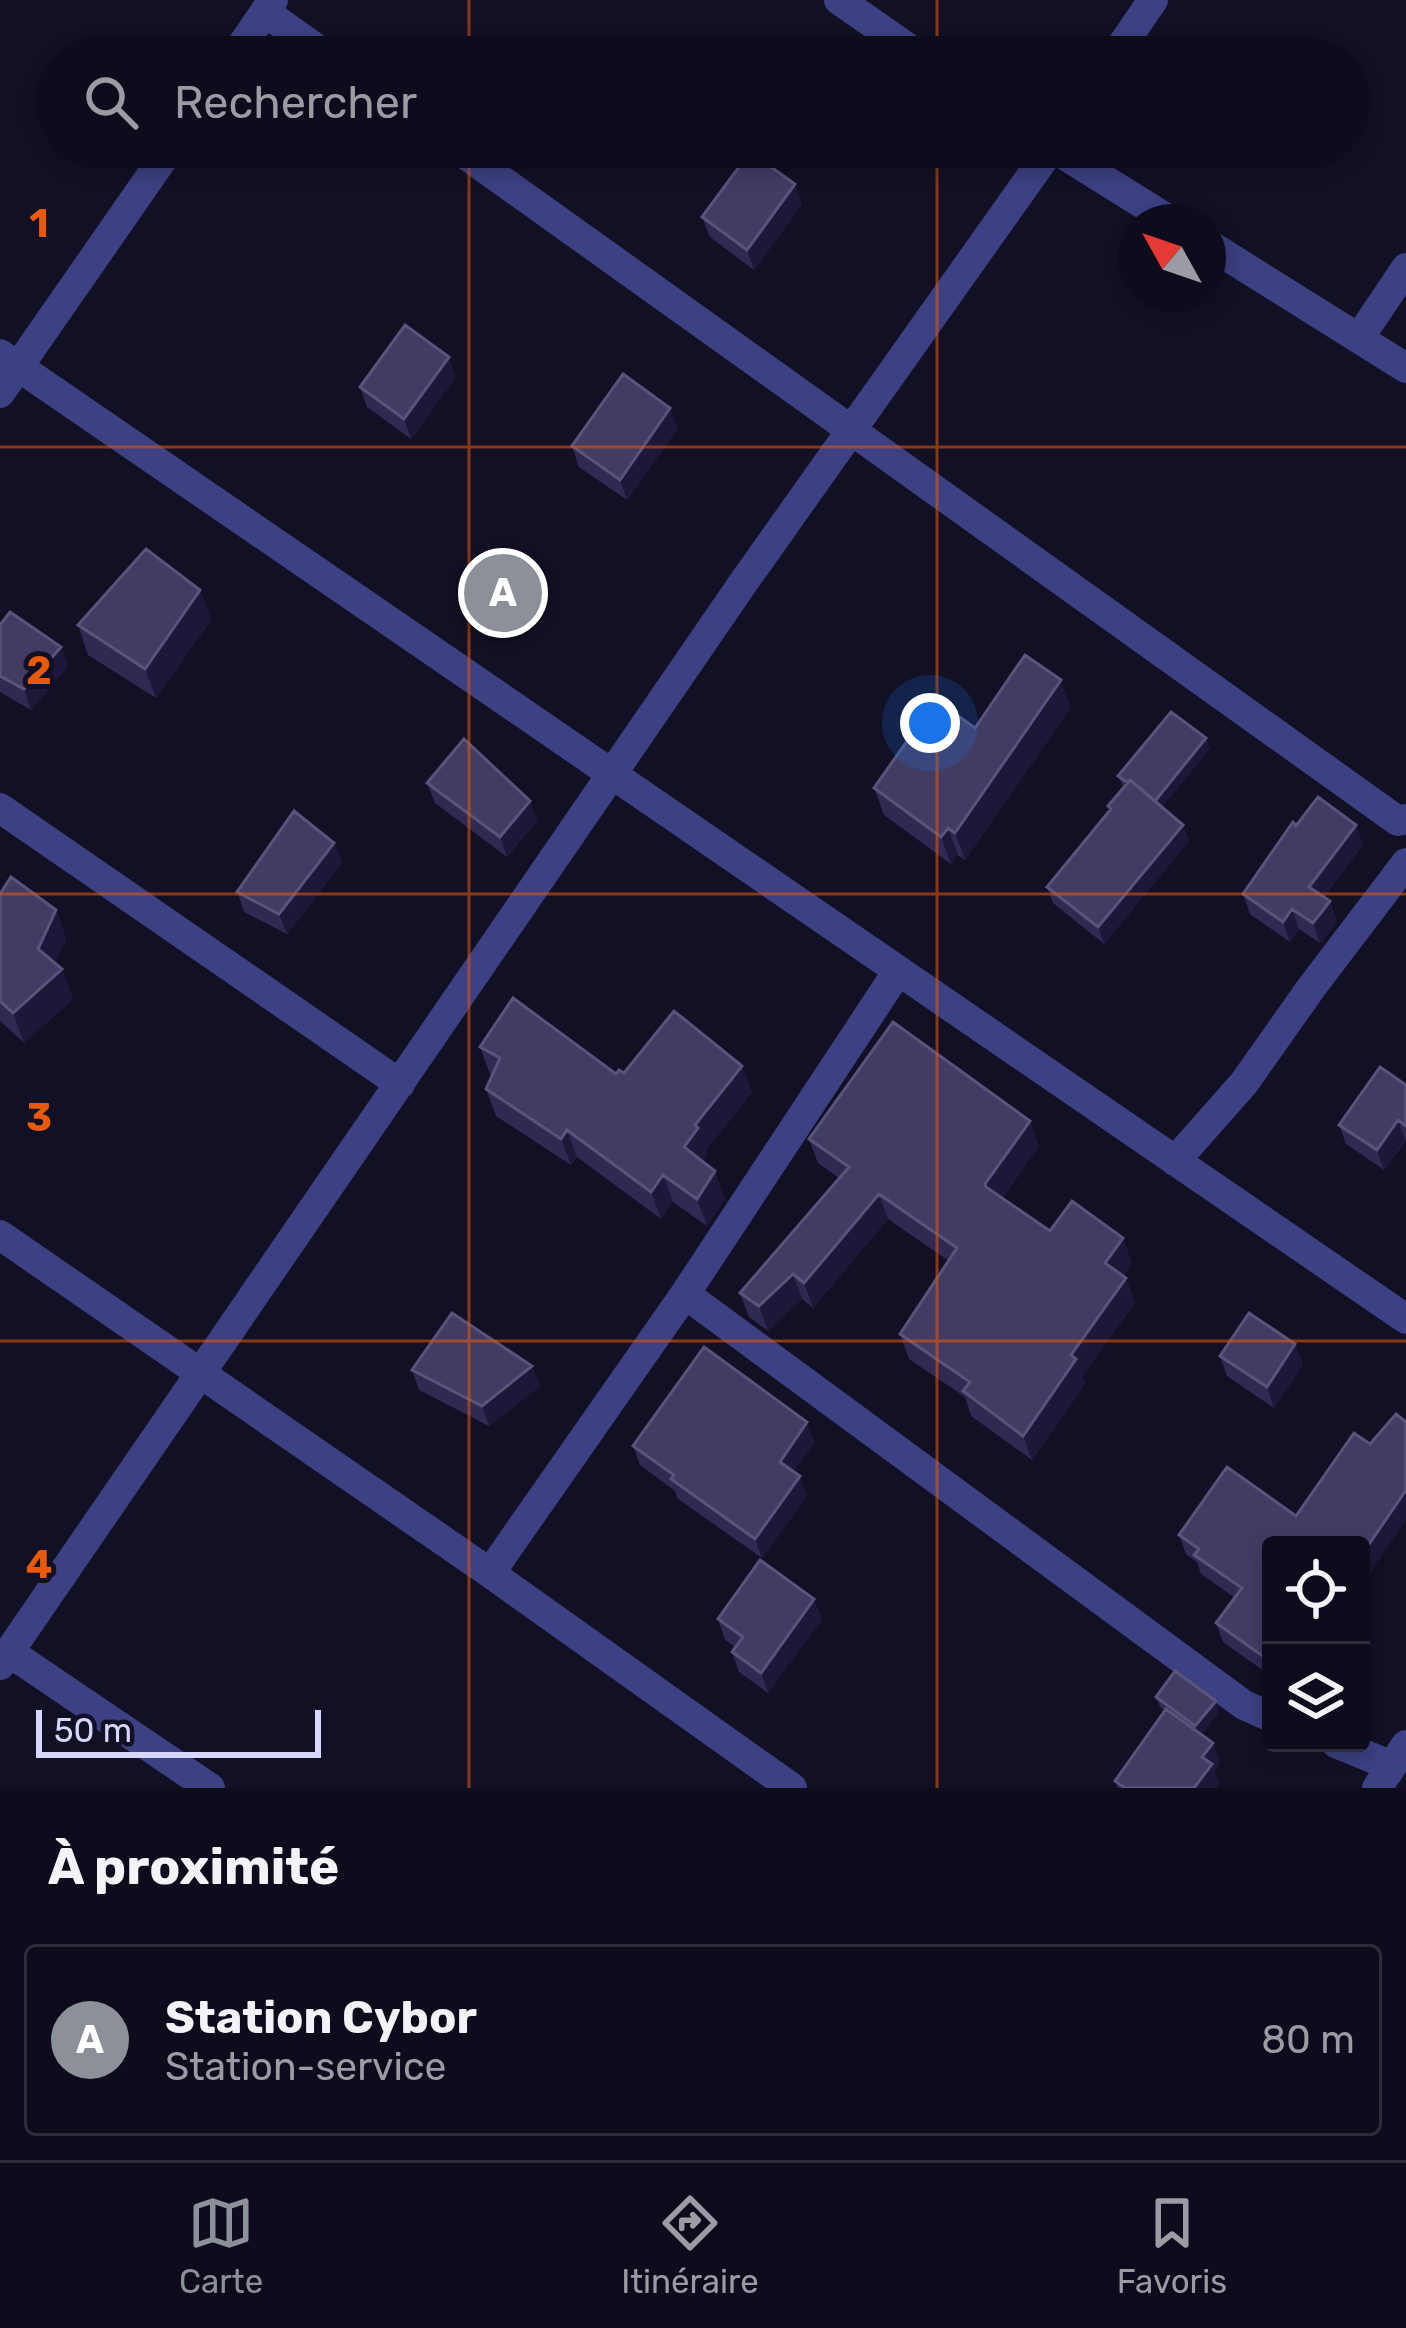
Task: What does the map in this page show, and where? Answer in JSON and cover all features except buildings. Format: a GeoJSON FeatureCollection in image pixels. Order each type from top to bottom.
{"type":"FeatureCollection","features":[{"type":"Feature","properties":{"kind":"street"},"geometry":{"type":"LineString","coordinates":[[839,0],[891,36]]}},
{"type":"Feature","properties":{"kind":"street"},"geometry":{"type":"LineString","coordinates":[[1128,36],[1153,0]]}},
{"type":"Feature","properties":{"kind":"street"},"geometry":{"type":"LineString","coordinates":[[248,36],[269,6],[304,36]]}},
{"type":"Feature","properties":{"kind":"street"},"geometry":{"type":"LineString","coordinates":[[0,393],[9,361],[155,168]]}},
{"type":"Feature","properties":{"kind":"street"},"geometry":{"type":"LineString","coordinates":[[485,168],[1398,821],[1406,819]]}},
{"type":"Feature","properties":{"kind":"street"},"geometry":{"type":"LineString","coordinates":[[210,1788],[4,1659],[742,583],[1037,168]]}},
{"type":"Feature","properties":{"kind":"street"},"geometry":{"type":"LineString","coordinates":[[1086,168],[1143,204]]}},
{"type":"Feature","properties":{"kind":"street"},"geometry":{"type":"LineString","coordinates":[[1226,255],[1406,368]]}},
{"type":"Feature","properties":{"kind":"street"},"geometry":{"type":"LineString","coordinates":[[1359,338],[1406,268]]}},
{"type":"Feature","properties":{"kind":"street"},"geometry":{"type":"LineString","coordinates":[[9,361],[1406,1319]]}},
{"type":"Feature","properties":{"kind":"street"},"geometry":{"type":"LineString","coordinates":[[0,808],[400,1084]]}},
{"type":"Feature","properties":{"kind":"street"},"geometry":{"type":"LineString","coordinates":[[1175,1161],[1244,1083],[1406,863]]}},
{"type":"Feature","properties":{"kind":"street"},"geometry":{"type":"LineString","coordinates":[[490,1574],[685,1294],[898,970]]}},
{"type":"Feature","properties":{"kind":"street"},"geometry":{"type":"LineString","coordinates":[[0,1235],[792,1788]]}},
{"type":"Feature","properties":{"kind":"street"},"geometry":{"type":"LineString","coordinates":[[685,1294],[1244,1706],[1262,1713]]}},
{"type":"Feature","properties":{"kind":"street"},"geometry":{"type":"LineString","coordinates":[[1358,1752],[1391,1766]]}},
{"type":"Feature","properties":{"kind":"place","name":"Station Cybor"},"geometry":{"type":"Point","coordinates":[503,593]}}]}
